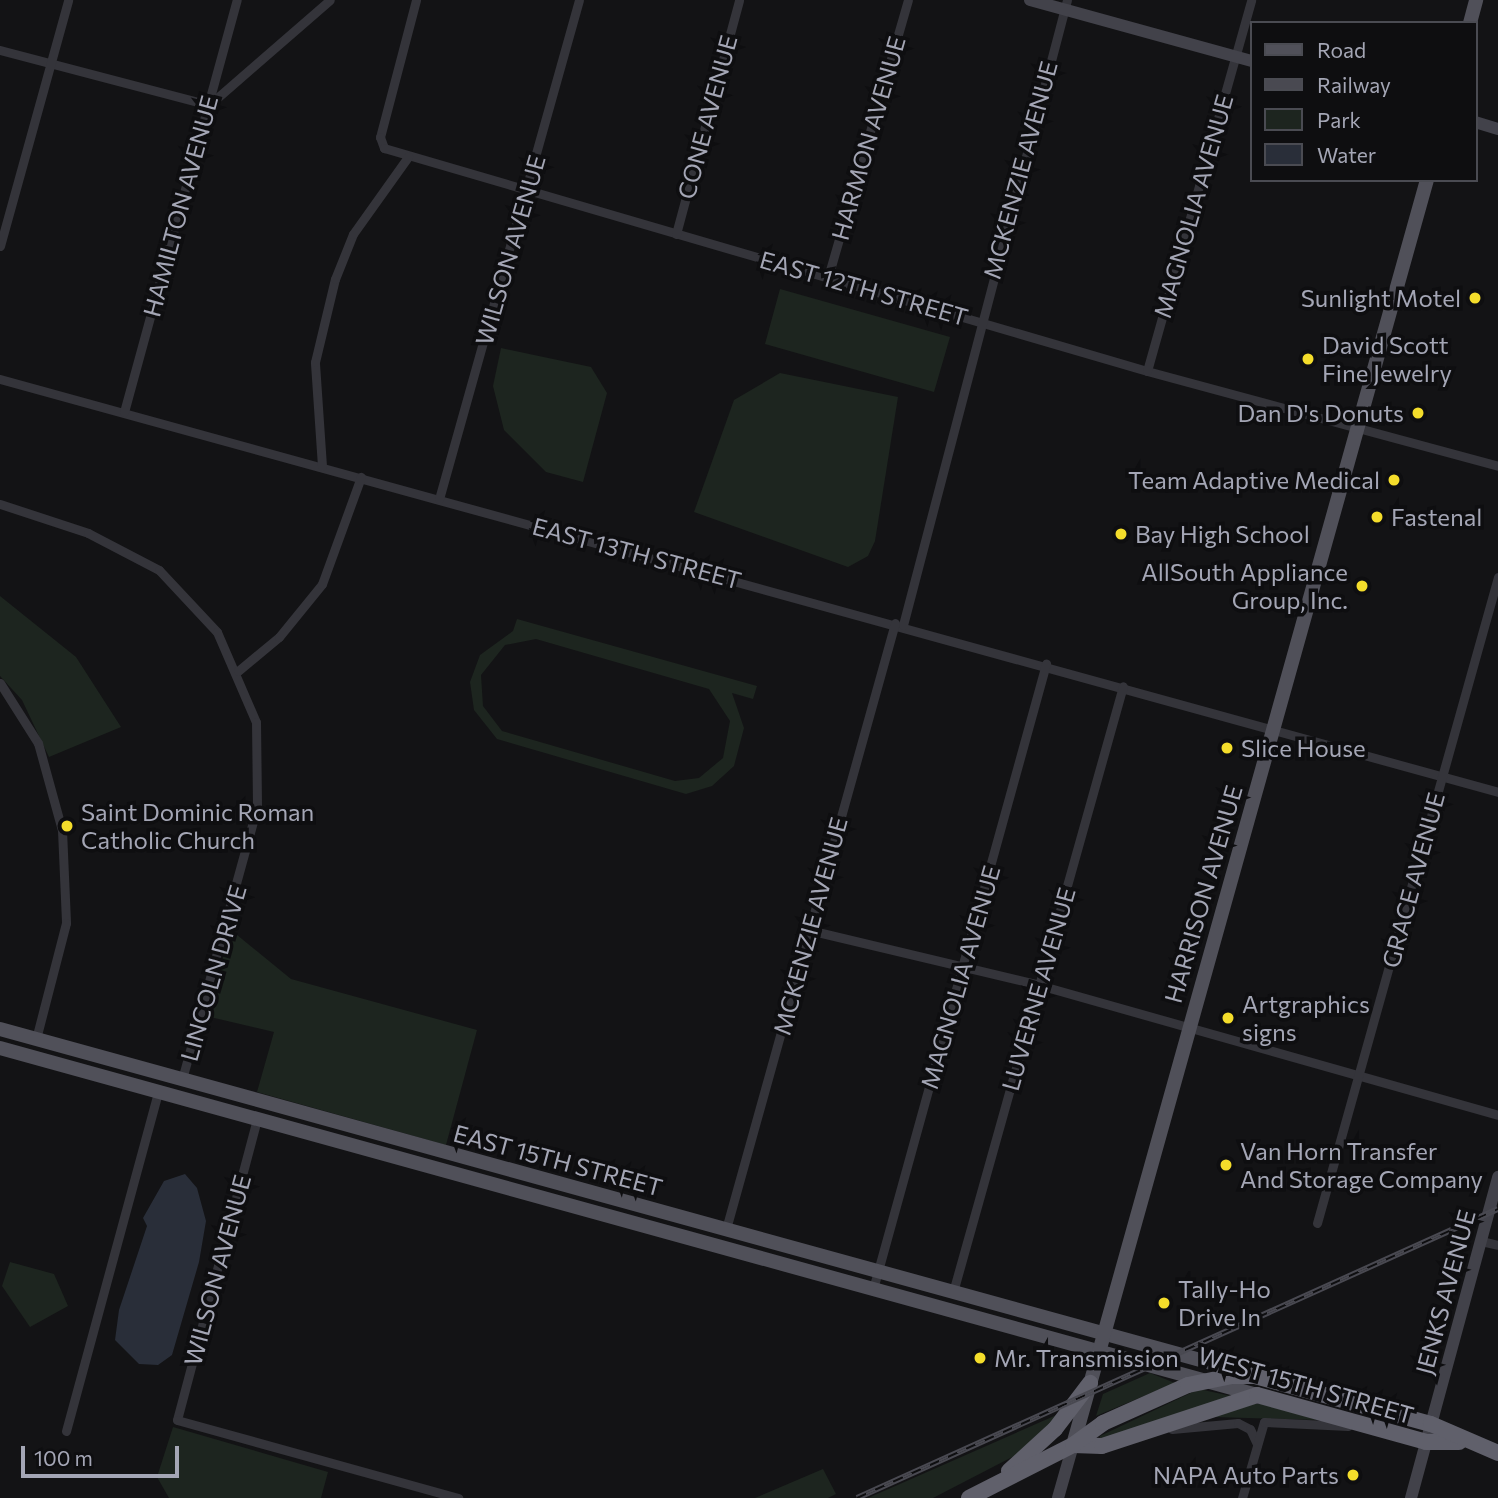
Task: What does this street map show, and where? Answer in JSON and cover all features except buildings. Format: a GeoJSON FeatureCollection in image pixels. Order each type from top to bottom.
{"type":"FeatureCollection","features":[{"type":"Feature","properties":{"kind":"highway","name":"WEST 15TH STREET"},"geometry":{"type":"LineString","coordinates":[[1255,1376],[1431,1424],[1461,1442],[1498,1453]]}},
{"type":"Feature","properties":{"kind":"highway"},"geometry":{"type":"LineString","coordinates":[[969,1498],[1073,1445],[1102,1423],[1205,1381],[1255,1376]]}},
{"type":"Feature","properties":{"kind":"highway"},"geometry":{"type":"LineString","coordinates":[[990,1488],[1049,1436],[1090,1383]]}},
{"type":"Feature","properties":{"kind":"highway","name":"WEST 15TH STREET"},"geometry":{"type":"LineString","coordinates":[[1257,1395],[1426,1442],[1461,1442]]}},
{"type":"Feature","properties":{"kind":"highway"},"geometry":{"type":"LineString","coordinates":[[1073,1445],[1102,1446],[1257,1395]]}},
{"type":"Feature","properties":{"kind":"main road"},"geometry":{"type":"LineString","coordinates":[[1471,21],[1476,0]]}},
{"type":"Feature","properties":{"kind":"main road","name":"HARRISON AVENUE"},"geometry":{"type":"LineString","coordinates":[[1073,1445],[1426,182]]}},
{"type":"Feature","properties":{"kind":"main road","name":"EAST 15TH STREET"},"geometry":{"type":"LineString","coordinates":[[0,1029],[1104,1334]]}},
{"type":"Feature","properties":{"kind":"main road"},"geometry":{"type":"LineString","coordinates":[[31,1056],[36,1039]]}},
{"type":"Feature","properties":{"kind":"main road","name":"EAST 15TH STREET"},"geometry":{"type":"LineString","coordinates":[[0,1048],[1099,1351]]}},
{"type":"Feature","properties":{"kind":"main road"},"geometry":{"type":"LineString","coordinates":[[158,1092],[163,1074]]}},
{"type":"Feature","properties":{"kind":"main road"},"geometry":{"type":"LineString","coordinates":[[177,1097],[182,1080]]}},
{"type":"Feature","properties":{"kind":"main road"},"geometry":{"type":"LineString","coordinates":[[257,1119],[262,1102]]}},
{"type":"Feature","properties":{"kind":"main road"},"geometry":{"type":"LineString","coordinates":[[341,1142],[345,1125]]}},
{"type":"Feature","properties":{"kind":"main road"},"geometry":{"type":"LineString","coordinates":[[451,1172],[456,1155]]}},
{"type":"Feature","properties":{"kind":"main road"},"geometry":{"type":"LineString","coordinates":[[574,1206],[579,1189]]}},
{"type":"Feature","properties":{"kind":"main road"},"geometry":{"type":"LineString","coordinates":[[721,1247],[726,1229]]}},
{"type":"Feature","properties":{"kind":"main road"},"geometry":{"type":"LineString","coordinates":[[948,1310],[953,1292]]}},
{"type":"Feature","properties":{"kind":"main road","name":"WEST 15TH STREET"},"geometry":{"type":"LineString","coordinates":[[1104,1334],[1255,1376]]}},
{"type":"Feature","properties":{"kind":"main road","name":"WEST 15TH STREET"},"geometry":{"type":"LineString","coordinates":[[1099,1351],[1257,1395]]}},
{"type":"Feature","properties":{"kind":"street"},"geometry":{"type":"LineString","coordinates":[[0,246],[68,0]]}},
{"type":"Feature","properties":{"kind":"street","name":"HAMILTON AVENUE"},"geometry":{"type":"LineString","coordinates":[[124,412],[237,0]]}},
{"type":"Feature","properties":{"kind":"street"},"geometry":{"type":"LineString","coordinates":[[0,50],[209,105],[330,0]]}},
{"type":"Feature","properties":{"kind":"street","name":"EAST 12TH STREET"},"geometry":{"type":"LineString","coordinates":[[416,0],[380,137],[384,148],[1147,371],[1498,466]]}},
{"type":"Feature","properties":{"kind":"street","name":"WILSON AVENUE"},"geometry":{"type":"LineString","coordinates":[[439,499],[528,191],[579,0]]}},
{"type":"Feature","properties":{"kind":"street","name":"CONE AVENUE"},"geometry":{"type":"LineString","coordinates":[[676,234],[739,0]]}},
{"type":"Feature","properties":{"kind":"street","name":"HARMON AVENUE"},"geometry":{"type":"LineString","coordinates":[[828,277],[908,0]]}},
{"type":"Feature","properties":{"kind":"street"},"geometry":{"type":"LineString","coordinates":[[1030,0],[1065,5],[1250,61]]}},
{"type":"Feature","properties":{"kind":"street","name":"MAGNOLIA AVENUE"},"geometry":{"type":"LineString","coordinates":[[1147,371],[1251,0]]}},
{"type":"Feature","properties":{"kind":"street","name":"MCKENZIE AVENUE"},"geometry":{"type":"LineString","coordinates":[[726,1229],[809,930],[980,339],[979,322],[1065,5]]}},
{"type":"Feature","properties":{"kind":"street"},"geometry":{"type":"LineString","coordinates":[[1477,123],[1498,129]]}},
{"type":"Feature","properties":{"kind":"street"},"geometry":{"type":"LineString","coordinates":[[322,466],[315,362],[335,279],[353,234],[408,157]]}},
{"type":"Feature","properties":{"kind":"street","name":"EAST 13TH STREET"},"geometry":{"type":"LineString","coordinates":[[0,379],[1046,664],[1498,792]]}},
{"type":"Feature","properties":{"kind":"street"},"geometry":{"type":"LineString","coordinates":[[239,671],[279,637],[322,584],[361,477]]}},
{"type":"Feature","properties":{"kind":"street","name":"LINCOLN DRIVE"},"geometry":{"type":"LineString","coordinates":[[0,503],[88,533],[159,570],[186,592],[239,671],[260,743],[257,807],[182,1080]]}},
{"type":"Feature","properties":{"kind":"street","name":"GRACE AVENUE"},"geometry":{"type":"LineString","coordinates":[[1317,1223],[1498,577]]}},
{"type":"Feature","properties":{"kind":"street","name":"MAGNOLIA AVENUE"},"geometry":{"type":"LineString","coordinates":[[873,1289],[1046,664]]}},
{"type":"Feature","properties":{"kind":"street"},"geometry":{"type":"LineString","coordinates":[[0,683],[38,743],[62,830],[66,923],[36,1039]]}},
{"type":"Feature","properties":{"kind":"street","name":"LUVERNE AVENUE"},"geometry":{"type":"LineString","coordinates":[[953,1292],[1123,686]]}},
{"type":"Feature","properties":{"kind":"street"},"geometry":{"type":"LineString","coordinates":[[809,930],[1040,985],[1498,1115]]}},
{"type":"Feature","properties":{"kind":"street"},"geometry":{"type":"LineString","coordinates":[[66,1431],[158,1092]]}},
{"type":"Feature","properties":{"kind":"street","name":"WILSON AVENUE"},"geometry":{"type":"LineString","coordinates":[[257,1119],[177,1420],[458,1498]]}},
{"type":"Feature","properties":{"kind":"street","name":"JENKS AVENUE"},"geometry":{"type":"LineString","coordinates":[[1411,1498],[1498,1177]]}},
{"type":"Feature","properties":{"kind":"street"},"geometry":{"type":"LineString","coordinates":[[1481,1241],[1498,1245]]}},
{"type":"Feature","properties":{"kind":"street"},"geometry":{"type":"LineString","coordinates":[[1242,1498],[1264,1422],[1369,1426]]}},
{"type":"Feature","properties":{"kind":"street"},"geometry":{"type":"LineString","coordinates":[[1146,1431],[1238,1423],[1250,1429],[1257,1444]]}},
{"type":"Feature","properties":{"kind":"street","name":"HARRISON AVENUE"},"geometry":{"type":"LineString","coordinates":[[1058,1498],[1073,1445]]}},
{"type":"Feature","properties":{"kind":"green space"},"geometry":{"type":"Polygon","coordinates":[[[780,289],[950,337],[934,392],[765,344],[780,289]]]}},
{"type":"Feature","properties":{"kind":"green space"},"geometry":{"type":"Polygon","coordinates":[[[501,348],[591,367],[607,393],[583,482],[546,472],[504,430],[493,386],[501,348]]]}},
{"type":"Feature","properties":{"kind":"green space"},"geometry":{"type":"Polygon","coordinates":[[[780,373],[898,397],[875,541],[868,556],[848,567],[694,512],[734,400],[780,373]]]}},
{"type":"Feature","properties":{"kind":"green space"},"geometry":{"type":"Polygon","coordinates":[[[0,596],[76,657],[121,727],[49,757],[22,700],[0,676],[0,596]]]}},
{"type":"Feature","properties":{"kind":"green space"},"geometry":{"type":"Polygon","coordinates":[[[517,619],[757,686],[753,699],[732,693],[744,728],[734,766],[712,786],[686,794],[497,739],[474,710],[470,682],[480,655],[513,631],[517,619]],[[536,639],[505,645],[481,675],[483,706],[502,731],[675,781],[699,778],[723,758],[730,721],[709,689],[536,639]]]}},
{"type":"Feature","properties":{"kind":"green space"},"geometry":{"type":"Polygon","coordinates":[[[231,930],[291,979],[477,1030],[446,1145],[257,1092],[274,1032],[206,1016],[231,930]]]}},
{"type":"Feature","properties":{"kind":"green space"},"geometry":{"type":"Polygon","coordinates":[[[10,1262],[54,1274],[68,1306],[30,1327],[2,1286],[10,1262]]]}},
{"type":"Feature","properties":{"kind":"green space"},"geometry":{"type":"Polygon","coordinates":[[[1150,1373],[1175,1383],[1096,1416],[1103,1394],[1150,1373]]]}},
{"type":"Feature","properties":{"kind":"green space"},"geometry":{"type":"Polygon","coordinates":[[[1199,1389],[1231,1396],[1100,1440],[1100,1436],[1199,1389]]]}},
{"type":"Feature","properties":{"kind":"green space"},"geometry":{"type":"Polygon","coordinates":[[[1251,1404],[1262,1404],[1318,1420],[1214,1417],[1251,1404]]]}},
{"type":"Feature","properties":{"kind":"green space"},"geometry":{"type":"Polygon","coordinates":[[[1061,1413],[1018,1454],[933,1498],[868,1498],[1061,1413]]]}},
{"type":"Feature","properties":{"kind":"green space"},"geometry":{"type":"Polygon","coordinates":[[[173,1427],[328,1472],[321,1498],[169,1498],[157,1477],[173,1427]]]}},
{"type":"Feature","properties":{"kind":"green space"},"geometry":{"type":"Polygon","coordinates":[[[823,1469],[836,1494],[828,1498],[755,1498],[823,1469]]]}},
{"type":"Feature","properties":{"kind":"water"},"geometry":{"type":"Polygon","coordinates":[[[185,1174],[197,1188],[206,1221],[199,1262],[172,1355],[158,1365],[139,1364],[115,1340],[119,1310],[147,1226],[143,1218],[164,1181],[185,1174]]]}},
{"type":"Feature","properties":{"kind":"railway"},"geometry":{"type":"LineString","coordinates":[[857,1498],[1498,1209]]}},
{"type":"Feature","properties":{"kind":"place","name":"Sunlight Motel"},"geometry":{"type":"Point","coordinates":[1475,298]}},
{"type":"Feature","properties":{"kind":"place","name":"David Scott Fine Jewelry"},"geometry":{"type":"Point","coordinates":[1308,359]}},
{"type":"Feature","properties":{"kind":"place","name":"Dan D's Donuts"},"geometry":{"type":"Point","coordinates":[1418,413]}},
{"type":"Feature","properties":{"kind":"place","name":"Team Adaptive Medical"},"geometry":{"type":"Point","coordinates":[1394,480]}},
{"type":"Feature","properties":{"kind":"place","name":"Fastenal"},"geometry":{"type":"Point","coordinates":[1377,517]}},
{"type":"Feature","properties":{"kind":"place","name":"Bay High School"},"geometry":{"type":"Point","coordinates":[1121,534]}},
{"type":"Feature","properties":{"kind":"place","name":"AllSouth Appliance Group, Inc."},"geometry":{"type":"Point","coordinates":[1362,586]}},
{"type":"Feature","properties":{"kind":"place","name":"Slice House"},"geometry":{"type":"Point","coordinates":[1227,748]}},
{"type":"Feature","properties":{"kind":"place","name":"Saint Dominic Roman Catholic Church"},"geometry":{"type":"Point","coordinates":[67,826]}},
{"type":"Feature","properties":{"kind":"place","name":"Artgraphics signs"},"geometry":{"type":"Point","coordinates":[1228,1018]}},
{"type":"Feature","properties":{"kind":"place","name":"Van Horn Transfer And Storage Company"},"geometry":{"type":"Point","coordinates":[1226,1165]}},
{"type":"Feature","properties":{"kind":"place","name":"Tally-Ho Drive In"},"geometry":{"type":"Point","coordinates":[1164,1303]}},
{"type":"Feature","properties":{"kind":"place","name":"Mr. Transmission"},"geometry":{"type":"Point","coordinates":[980,1358]}},
{"type":"Feature","properties":{"kind":"place","name":"NAPA Auto Parts"},"geometry":{"type":"Point","coordinates":[1353,1475]}}]}
